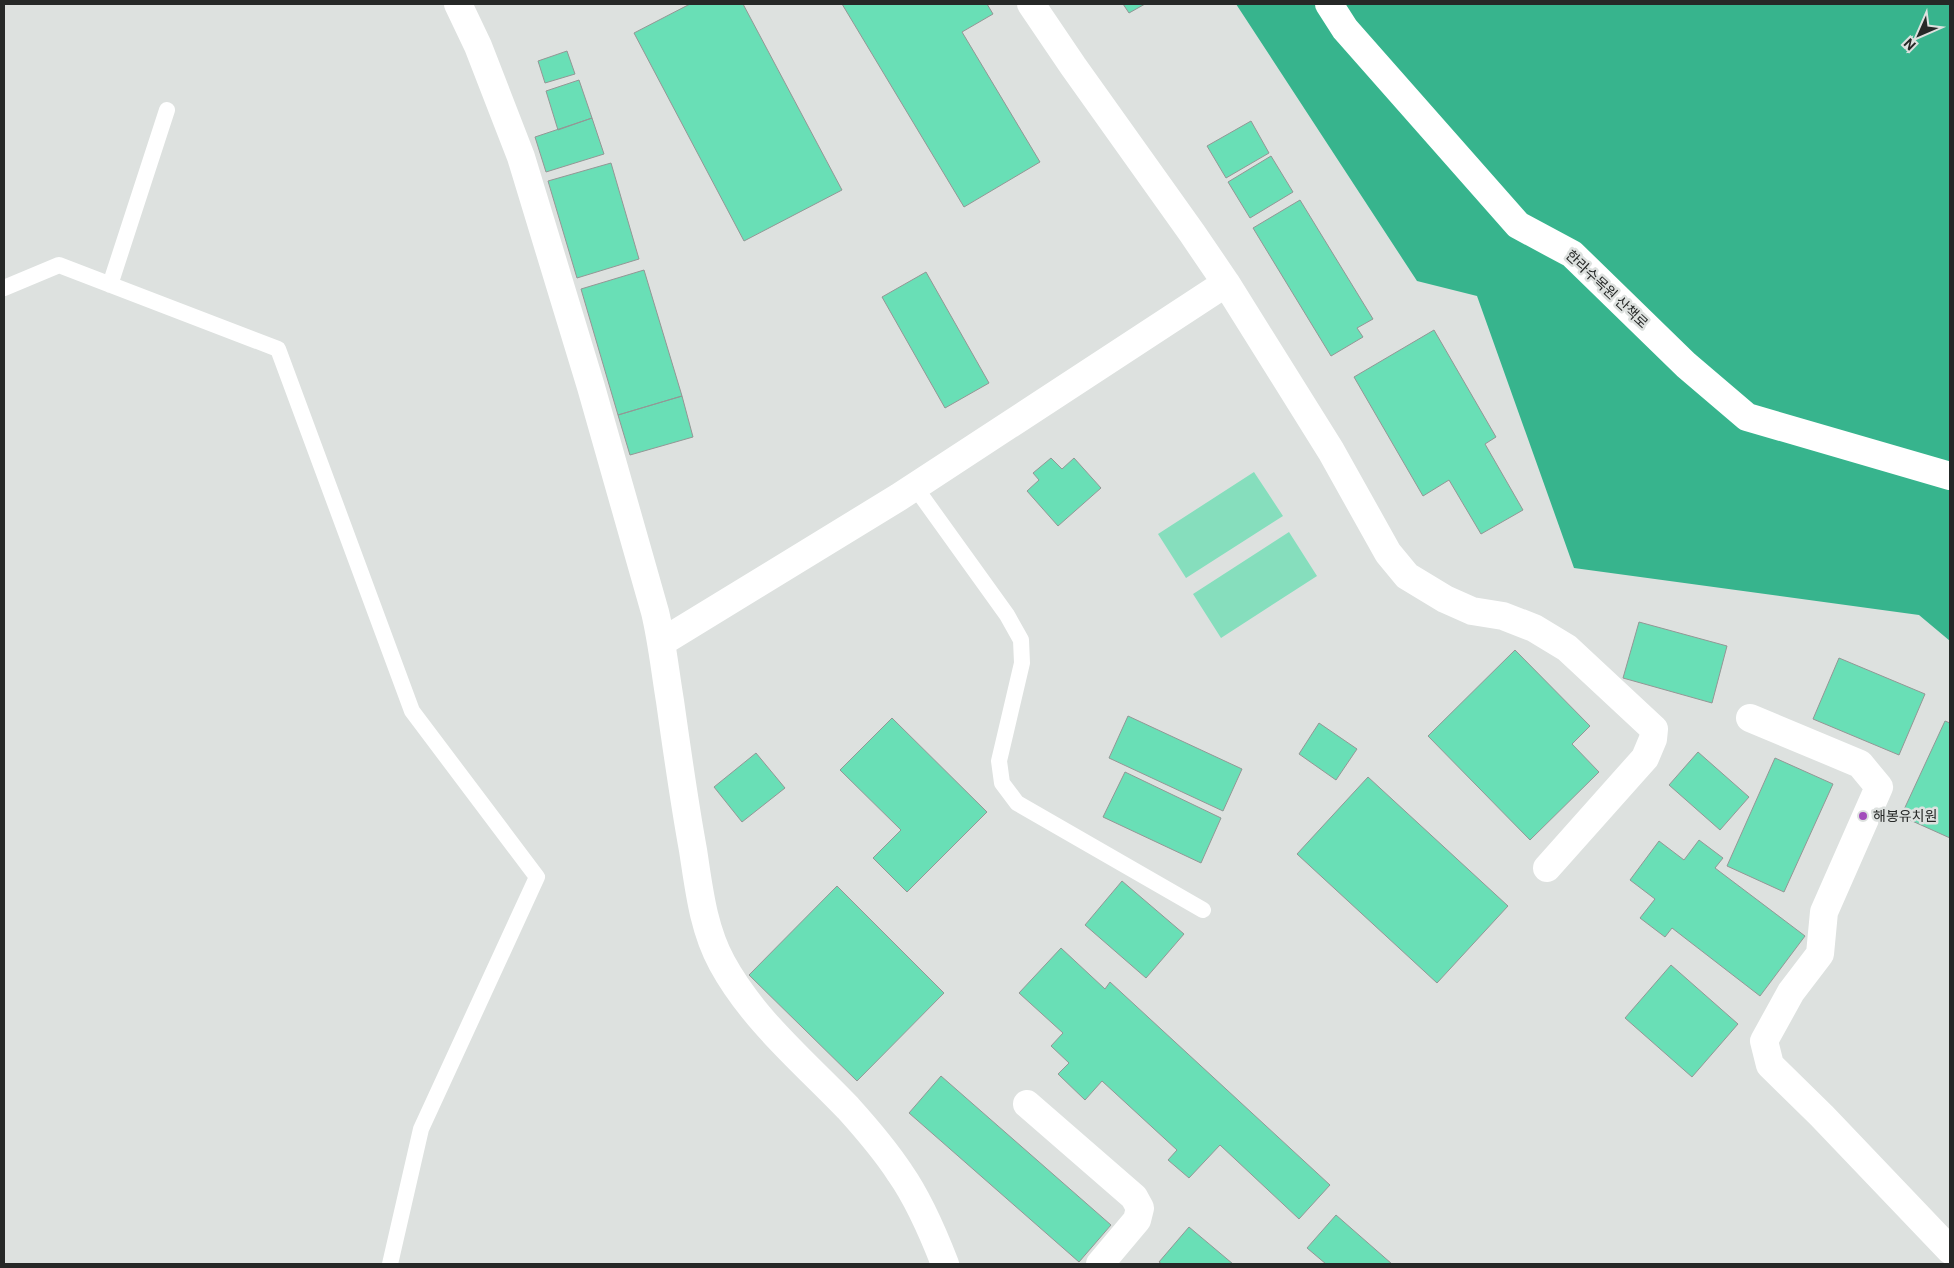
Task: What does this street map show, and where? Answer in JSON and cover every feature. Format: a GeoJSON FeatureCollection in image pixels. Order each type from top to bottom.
{"type":"FeatureCollection","features":[{"type":"Feature","properties":{"kind":"street"},"geometry":{"type":"LineString","coordinates":[[458,4],[478,46],[521,157],[594,396],[655,612],[662,642],[685,804],[705,920],[712,944],[723,966],[742,995],[769,1029],[848,1108],[896,1167],[933,1235],[945,1264]]}},
{"type":"Feature","properties":{"kind":"street"},"geometry":{"type":"LineString","coordinates":[[1031,4],[1072,66],[1192,233],[1226,284],[1331,451],[1388,553],[1407,576],[1445,599],[1472,610],[1503,616],[1534,628],[1567,648],[1654,729],[1653,739],[1645,758],[1547,868]]}},
{"type":"Feature","properties":{"kind":"street","name":"한라수목원 산책로"},"geometry":{"type":"LineString","coordinates":[[1329,4],[1345,28],[1518,225],[1572,254],[1686,365],[1747,417],[1950,476]]}},
{"type":"Feature","properties":{"kind":"street"},"geometry":{"type":"LineString","coordinates":[[662,642],[915,487],[1226,284]]}},
{"type":"Feature","properties":{"kind":"street"},"geometry":{"type":"LineString","coordinates":[[1750,718],[1860,764],[1879,787],[1824,912],[1820,954],[1791,992],[1764,1041],[1770,1065],[1822,1116],[1950,1250]]}},
{"type":"Feature","properties":{"kind":"street"},"geometry":{"type":"LineString","coordinates":[[1027,1104],[1134,1197],[1140,1208],[1138,1220],[1100,1264]]}},
{"type":"Feature","properties":{"kind":"lane"},"geometry":{"type":"LineString","coordinates":[[110,285],[167,110]]}},
{"type":"Feature","properties":{"kind":"lane"},"geometry":{"type":"LineString","coordinates":[[4,288],[59,265],[278,349],[412,712],[537,877],[421,1128],[390,1264]]}},
{"type":"Feature","properties":{"kind":"lane"},"geometry":{"type":"LineString","coordinates":[[915,487],[1006,614],[1021,640],[1022,662],[999,761],[1002,782],[1017,803],[1202,910]]}},
{"type":"Feature","properties":{"kind":"green space"},"geometry":{"type":"Polygon","coordinates":[[[1236,4],[1950,4],[1950,641],[1919,615],[1574,568],[1477,296],[1417,281],[1236,4]]]}},
{"type":"Feature","properties":{"kind":"green space"},"geometry":{"type":"Polygon","coordinates":[[[1254,472],[1283,516],[1186,578],[1158,534],[1254,472]]]}},
{"type":"Feature","properties":{"kind":"green space"},"geometry":{"type":"Polygon","coordinates":[[[1289,532],[1317,576],[1221,638],[1193,594],[1289,532]]]}},
{"type":"Feature","properties":{"kind":"building"},"geometry":{"type":"Polygon","coordinates":[[[690,4],[743,4],[842,190],[744,241],[634,33],[690,4]]]}},
{"type":"Feature","properties":{"kind":"building"},"geometry":{"type":"Polygon","coordinates":[[[842,4],[987,4],[993,14],[962,32],[1040,162],[964,207],[842,4]]]}},
{"type":"Feature","properties":{"kind":"building"},"geometry":{"type":"Polygon","coordinates":[[[1123,4],[1145,4],[1129,13],[1123,4]]]}},
{"type":"Feature","properties":{"kind":"building"},"geometry":{"type":"Polygon","coordinates":[[[567,51],[575,74],[545,83],[538,61],[567,51]]]}},
{"type":"Feature","properties":{"kind":"building"},"geometry":{"type":"Polygon","coordinates":[[[579,80],[592,118],[558,130],[546,91],[579,80]]]}},
{"type":"Feature","properties":{"kind":"building"},"geometry":{"type":"Polygon","coordinates":[[[592,118],[604,154],[546,172],[535,137],[592,118]]]}},
{"type":"Feature","properties":{"kind":"building"},"geometry":{"type":"Polygon","coordinates":[[[1251,121],[1269,153],[1226,178],[1207,146],[1251,121]]]}},
{"type":"Feature","properties":{"kind":"building"},"geometry":{"type":"Polygon","coordinates":[[[1271,156],[1293,192],[1250,218],[1228,182],[1271,156]]]}},
{"type":"Feature","properties":{"kind":"building"},"geometry":{"type":"Polygon","coordinates":[[[611,163],[639,259],[577,278],[548,181],[611,163]]]}},
{"type":"Feature","properties":{"kind":"building"},"geometry":{"type":"Polygon","coordinates":[[[1300,200],[1373,319],[1357,328],[1363,337],[1331,356],[1253,228],[1300,200]]]}},
{"type":"Feature","properties":{"kind":"building"},"geometry":{"type":"Polygon","coordinates":[[[644,270],[682,396],[618,415],[581,289],[644,270]]]}},
{"type":"Feature","properties":{"kind":"building"},"geometry":{"type":"Polygon","coordinates":[[[926,272],[989,383],[945,408],[882,297],[926,272]]]}},
{"type":"Feature","properties":{"kind":"building"},"geometry":{"type":"Polygon","coordinates":[[[1434,330],[1496,437],[1485,444],[1523,510],[1481,534],[1449,480],[1423,496],[1354,377],[1434,330]]]}},
{"type":"Feature","properties":{"kind":"building"},"geometry":{"type":"Polygon","coordinates":[[[682,396],[693,437],[630,455],[618,415],[682,396]]]}},
{"type":"Feature","properties":{"kind":"building"},"geometry":{"type":"Polygon","coordinates":[[[1051,458],[1062,469],[1074,458],[1101,488],[1058,526],[1027,491],[1039,480],[1033,473],[1051,458]]]}},
{"type":"Feature","properties":{"kind":"building"},"geometry":{"type":"Polygon","coordinates":[[[1639,622],[1727,646],[1712,703],[1623,678],[1639,622]]]}},
{"type":"Feature","properties":{"kind":"building"},"geometry":{"type":"Polygon","coordinates":[[[1515,650],[1590,726],[1572,744],[1599,772],[1530,840],[1428,736],[1515,650]]]}},
{"type":"Feature","properties":{"kind":"building"},"geometry":{"type":"Polygon","coordinates":[[[1839,658],[1925,694],[1899,755],[1813,719],[1839,658]]]}},
{"type":"Feature","properties":{"kind":"building"},"geometry":{"type":"Polygon","coordinates":[[[1128,716],[1242,769],[1223,811],[1109,758],[1128,716]]]}},
{"type":"Feature","properties":{"kind":"building"},"geometry":{"type":"Polygon","coordinates":[[[892,718],[987,812],[907,892],[873,858],[901,830],[840,770],[892,718]]]}},
{"type":"Feature","properties":{"kind":"building"},"geometry":{"type":"Polygon","coordinates":[[[1945,721],[1950,723],[1950,838],[1901,816],[1945,721]]]}},
{"type":"Feature","properties":{"kind":"building"},"geometry":{"type":"Polygon","coordinates":[[[1319,723],[1357,749],[1336,780],[1299,754],[1319,723]]]}},
{"type":"Feature","properties":{"kind":"building"},"geometry":{"type":"Polygon","coordinates":[[[1698,752],[1749,797],[1720,830],[1669,785],[1698,752]]]}},
{"type":"Feature","properties":{"kind":"building"},"geometry":{"type":"Polygon","coordinates":[[[756,753],[785,788],[742,822],[714,787],[756,753]]]}},
{"type":"Feature","properties":{"kind":"building"},"geometry":{"type":"Polygon","coordinates":[[[1775,758],[1833,784],[1784,892],[1727,866],[1775,758]]]}},
{"type":"Feature","properties":{"kind":"building"},"geometry":{"type":"Polygon","coordinates":[[[1125,772],[1221,818],[1201,863],[1103,817],[1125,772]]]}},
{"type":"Feature","properties":{"kind":"building"},"geometry":{"type":"Polygon","coordinates":[[[1368,777],[1508,906],[1437,983],[1297,854],[1368,777]]]}},
{"type":"Feature","properties":{"kind":"building"},"geometry":{"type":"Polygon","coordinates":[[[1699,840],[1723,858],[1715,868],[1805,936],[1760,996],[1672,928],[1665,937],[1640,918],[1655,899],[1630,880],[1659,841],[1684,860],[1699,840]]]}},
{"type":"Feature","properties":{"kind":"building"},"geometry":{"type":"Polygon","coordinates":[[[1122,881],[1184,934],[1146,978],[1085,925],[1122,881]]]}},
{"type":"Feature","properties":{"kind":"building"},"geometry":{"type":"Polygon","coordinates":[[[837,886],[944,993],[857,1081],[749,975],[837,886]]]}},
{"type":"Feature","properties":{"kind":"building"},"geometry":{"type":"Polygon","coordinates":[[[1061,948],[1105,989],[1110,982],[1330,1185],[1299,1219],[1220,1145],[1189,1178],[1168,1160],[1177,1150],[1102,1081],[1085,1100],[1058,1074],[1069,1063],[1051,1046],[1063,1033],[1019,993],[1061,948]]]}},
{"type":"Feature","properties":{"kind":"building"},"geometry":{"type":"Polygon","coordinates":[[[1671,965],[1738,1024],[1692,1077],[1625,1018],[1671,965]]]}},
{"type":"Feature","properties":{"kind":"building"},"geometry":{"type":"Polygon","coordinates":[[[941,1076],[1111,1225],[1079,1262],[909,1113],[941,1076]]]}},
{"type":"Feature","properties":{"kind":"building"},"geometry":{"type":"Polygon","coordinates":[[[1336,1215],[1392,1264],[1326,1264],[1307,1248],[1336,1215]]]}},
{"type":"Feature","properties":{"kind":"building"},"geometry":{"type":"Polygon","coordinates":[[[1189,1227],[1233,1264],[1162,1264],[1159,1262],[1189,1227]]]}},
{"type":"Feature","properties":{"kind":"place","name":"해봉유치원"},"geometry":{"type":"Point","coordinates":[1863,816]}}]}
